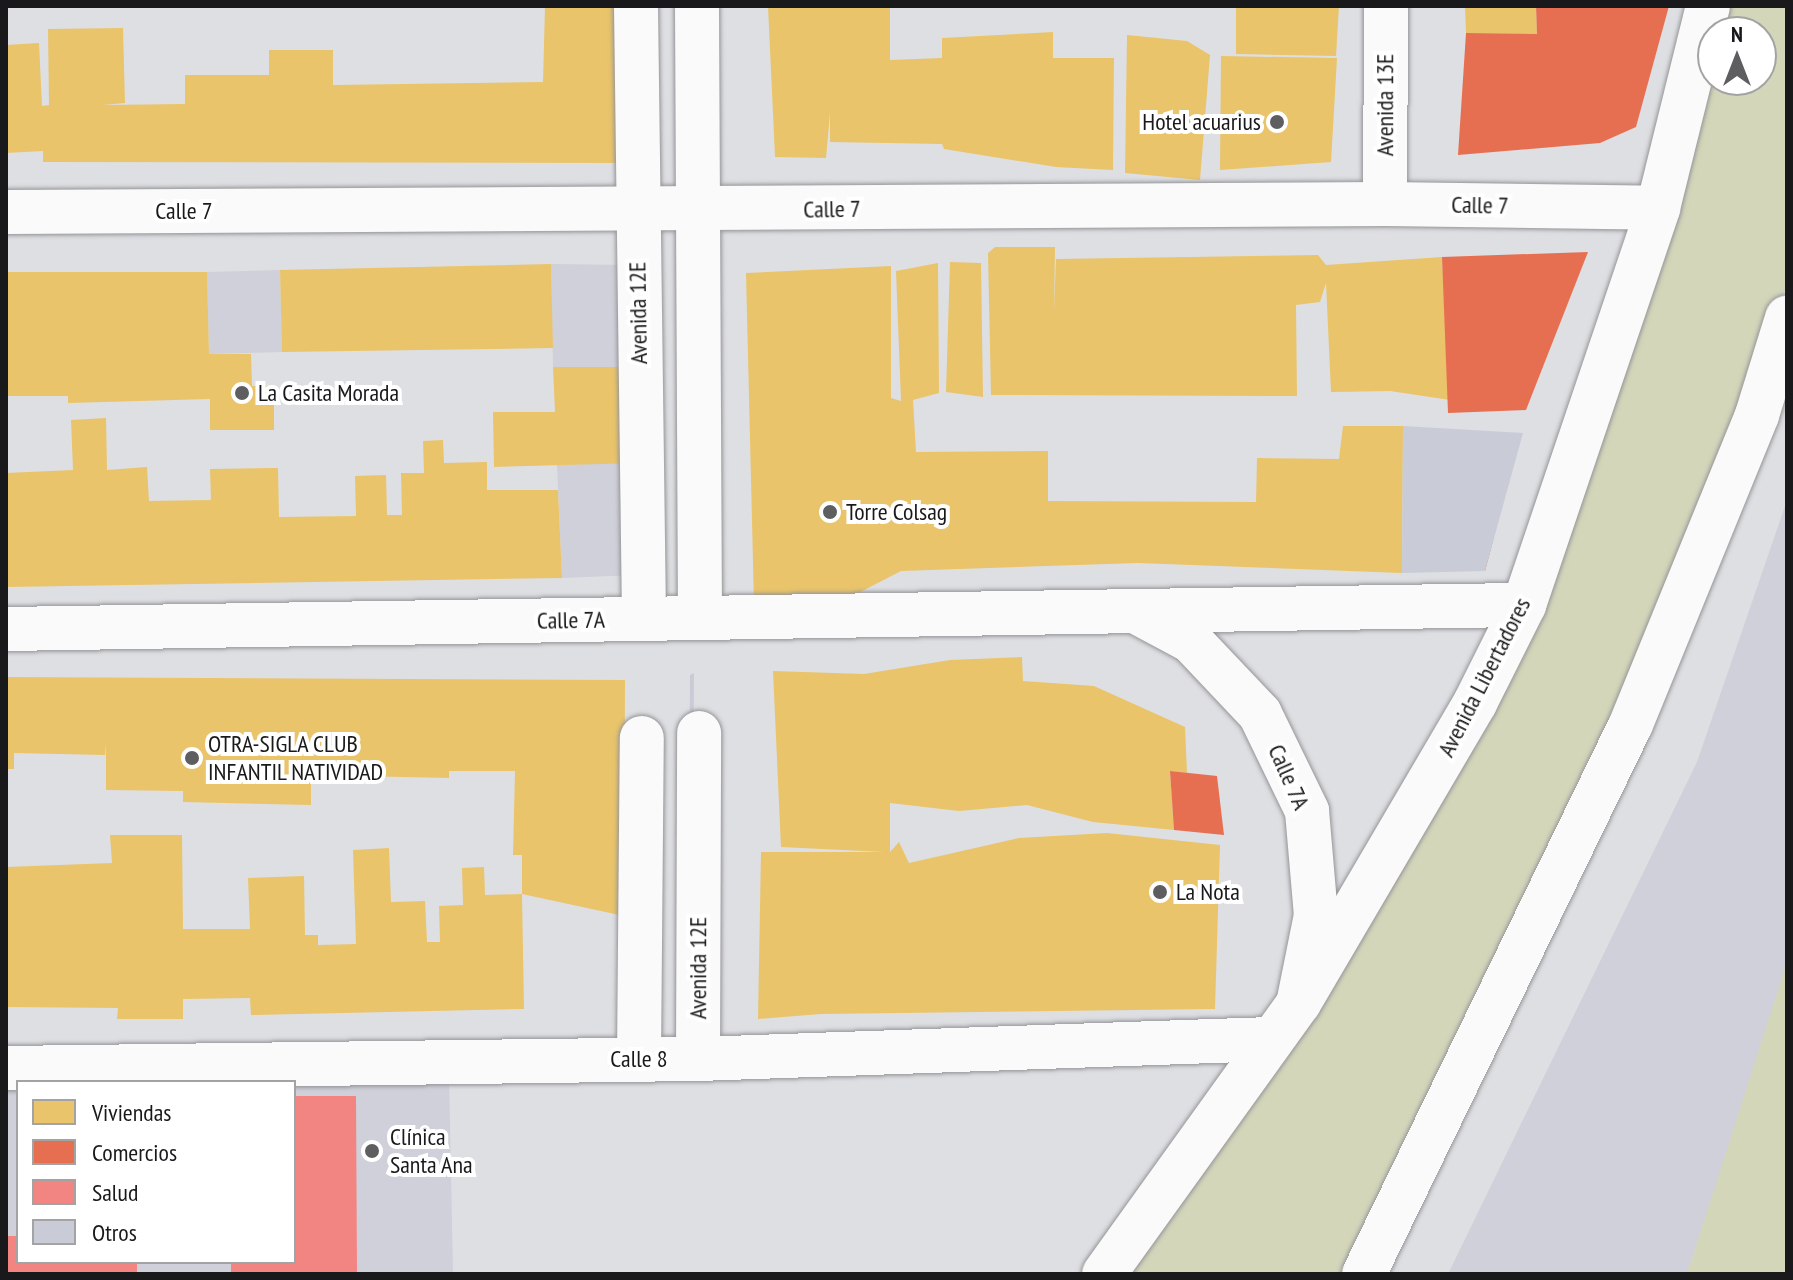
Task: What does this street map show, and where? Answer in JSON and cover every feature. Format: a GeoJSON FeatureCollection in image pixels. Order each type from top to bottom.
{"type":"FeatureCollection","features":[{"type":"Feature","properties":{"kind":"street","name":"Avenida 12E"},"geometry":{"type":"LineString","coordinates":[[636,6],[635,210],[644,619]]}},
{"type":"Feature","properties":{"kind":"street"},"geometry":{"type":"LineString","coordinates":[[697,6],[700,618]]}},
{"type":"Feature","properties":{"kind":"street","name":"Avenida 13E"},"geometry":{"type":"LineString","coordinates":[[1385,204],[1386,6]]}},
{"type":"Feature","properties":{"kind":"street","name":"Avenida Libertadores"},"geometry":{"type":"LineString","coordinates":[[1104,1274],[1299,1003],[1475,703],[1524,605],[1658,208],[1708,6]]}},
{"type":"Feature","properties":{"kind":"street","name":"Calle 7"},"geometry":{"type":"LineString","coordinates":[[6,212],[1385,204],[1658,208]]}},
{"type":"Feature","properties":{"kind":"street"},"geometry":{"type":"LineString","coordinates":[[1364,1274],[1631,724],[1757,415],[1787,318]]}},
{"type":"Feature","properties":{"kind":"street","name":"Calle 7A"},"geometry":{"type":"LineString","coordinates":[[6,629],[1524,605]]}},
{"type":"Feature","properties":{"kind":"street","name":"Calle 7A"},"geometry":{"type":"LineString","coordinates":[[1135,611],[1191,641],[1260,714],[1307,811],[1316,915],[1299,1003]]}},
{"type":"Feature","properties":{"kind":"street","name":"Avenida 12E"},"geometry":{"type":"LineString","coordinates":[[698,1059],[699,733]]}},
{"type":"Feature","properties":{"kind":"street"},"geometry":{"type":"LineString","coordinates":[[639,1059],[642,738]]}},
{"type":"Feature","properties":{"kind":"street","name":"Calle 8"},"geometry":{"type":"LineString","coordinates":[[6,1068],[698,1059],[1272,1039]]}},
{"type":"Feature","properties":{"kind":"shaded area"},"geometry":{"type":"Polygon","coordinates":[[[551,264],[628,265],[632,367],[553,367],[551,264]]]}},
{"type":"Feature","properties":{"kind":"shaded area","name":"La Casita Morada"},"geometry":{"type":"Polygon","coordinates":[[[280,270],[282,352],[209,354],[207,272],[280,270]]]}},
{"type":"Feature","properties":{"kind":"shaded area"},"geometry":{"type":"Polygon","coordinates":[[[631,462],[635,575],[562,578],[557,465],[631,462]]]}},
{"type":"Feature","properties":{"kind":"shaded area"},"geometry":{"type":"Polygon","coordinates":[[[1787,500],[1787,967],[1687,1274],[1448,1274],[1697,762],[1787,500]]]}},
{"type":"Feature","properties":{"kind":"shaded area","name":"Clínica Santa Ana"},"geometry":{"type":"Polygon","coordinates":[[[449,1075],[453,1274],[6,1274],[6,1083],[16,1083],[16,1264],[296,1264],[296,1082],[449,1075]]]}},
{"type":"Feature","properties":{"kind":"green space"},"geometry":{"type":"Polygon","coordinates":[[[1723,6],[1787,6],[1787,283],[1749,408],[1630,699],[1352,1274],[1129,1274],[1531,611],[1700,96],[1777,96],[1777,16],[1721,16],[1723,6]]]}},
{"type":"Feature","properties":{"kind":"green space"},"geometry":{"type":"Polygon","coordinates":[[[1787,961],[1787,1274],[1687,1274],[1784,971],[1787,961]]]}},
{"type":"Feature","properties":{"kind":"building: Viviendas"},"geometry":{"type":"Polygon","coordinates":[[[545,6],[632,6],[629,163],[43,162],[43,151],[6,153],[6,45],[39,43],[42,106],[49,105],[48,29],[123,28],[125,103],[103,105],[185,104],[185,75],[269,75],[269,50],[333,50],[333,85],[543,82],[545,6]]]}},
{"type":"Feature","properties":{"kind":"building: Viviendas"},"geometry":{"type":"Polygon","coordinates":[[[768,6],[890,6],[890,60],[942,58],[942,38],[1053,32],[1053,58],[1114,58],[1113,170],[1056,167],[944,149],[942,144],[830,142],[830,113],[826,158],[775,157],[768,6]]]}},
{"type":"Feature","properties":{"kind":"building: Viviendas"},"geometry":{"type":"Polygon","coordinates":[[[1236,6],[1339,6],[1336,56],[1236,54],[1236,6]]]}},
{"type":"Feature","properties":{"kind":"building: Viviendas"},"geometry":{"type":"Polygon","coordinates":[[[1465,6],[1536,6],[1537,34],[1466,33],[1465,6]]]}},
{"type":"Feature","properties":{"kind":"building: Viviendas"},"geometry":{"type":"Polygon","coordinates":[[[1127,35],[1187,41],[1210,55],[1200,180],[1125,173],[1127,35]]]}},
{"type":"Feature","properties":{"kind":"building: Viviendas","name":"Hotel acuarius"},"geometry":{"type":"Polygon","coordinates":[[[1221,56],[1337,58],[1331,162],[1220,170],[1221,56]]]}},
{"type":"Feature","properties":{"kind":"building: Viviendas"},"geometry":{"type":"Polygon","coordinates":[[[995,247],[1055,247],[1054,312],[1056,259],[1318,255],[1326,265],[1442,257],[1450,400],[1390,391],[1331,392],[1326,283],[1320,302],[1296,305],[1297,396],[991,395],[988,253],[995,247]]]}},
{"type":"Feature","properties":{"kind":"building: Viviendas"},"geometry":{"type":"Polygon","coordinates":[[[950,262],[981,263],[983,397],[946,392],[950,262]]]}},
{"type":"Feature","properties":{"kind":"building: Viviendas"},"geometry":{"type":"Polygon","coordinates":[[[938,263],[939,393],[913,400],[916,452],[1048,451],[1048,501],[1256,502],[1257,458],[1339,459],[1343,426],[1403,426],[1402,573],[1138,563],[901,571],[837,604],[754,604],[746,273],[891,266],[891,398],[901,401],[896,271],[938,263]]]}},
{"type":"Feature","properties":{"kind":"building: Viviendas"},"geometry":{"type":"Polygon","coordinates":[[[551,264],[553,348],[282,352],[280,270],[551,264]]]}},
{"type":"Feature","properties":{"kind":"building: Viviendas"},"geometry":{"type":"Polygon","coordinates":[[[6,272],[207,272],[209,354],[251,354],[252,386],[274,386],[274,430],[210,430],[210,399],[68,403],[68,396],[6,396],[6,272]]]}},
{"type":"Feature","properties":{"kind":"building: Viviendas"},"geometry":{"type":"Polygon","coordinates":[[[553,367],[632,367],[638,463],[494,467],[493,412],[555,412],[553,367]]]}},
{"type":"Feature","properties":{"kind":"building: Viviendas"},"geometry":{"type":"Polygon","coordinates":[[[106,418],[107,470],[147,467],[149,501],[211,500],[210,469],[278,468],[279,517],[356,516],[355,476],[386,475],[387,515],[402,515],[401,473],[424,473],[423,441],[443,440],[444,463],[487,462],[487,490],[558,490],[562,578],[6,587],[6,473],[73,470],[71,420],[106,418]]]}},
{"type":"Feature","properties":{"kind":"building: Viviendas"},"geometry":{"type":"Polygon","coordinates":[[[1022,657],[1023,681],[1094,686],[1185,727],[1187,773],[1170,771],[1174,830],[1093,822],[1027,805],[959,811],[890,803],[890,852],[899,842],[909,863],[1019,838],[1107,833],[1220,845],[1215,1009],[821,1014],[758,1019],[761,852],[884,852],[781,847],[773,671],[864,674],[950,660],[1022,657]]]}},
{"type":"Feature","properties":{"kind":"building: Viviendas"},"geometry":{"type":"Polygon","coordinates":[[[6,677],[625,680],[624,916],[522,894],[522,855],[513,855],[515,771],[449,771],[449,778],[311,775],[311,805],[183,802],[183,791],[106,790],[106,744],[105,755],[14,753],[14,769],[6,769],[6,677]]]}},
{"type":"Feature","properties":{"kind":"building: Viviendas"},"geometry":{"type":"Polygon","coordinates":[[[110,835],[182,835],[183,929],[250,929],[248,878],[304,876],[305,935],[318,935],[318,945],[356,944],[353,850],[389,848],[391,902],[425,901],[427,942],[440,942],[439,906],[463,905],[462,868],[484,867],[485,895],[522,894],[524,1009],[251,1015],[250,998],[183,999],[183,1019],[117,1019],[118,1008],[6,1007],[6,867],[112,863],[110,835]]]}},
{"type":"Feature","properties":{"kind":"building: Comercios"},"geometry":{"type":"Polygon","coordinates":[[[1536,6],[1669,6],[1636,127],[1600,143],[1458,155],[1466,33],[1537,34],[1536,6]]]}},
{"type":"Feature","properties":{"kind":"building: Comercios"},"geometry":{"type":"Polygon","coordinates":[[[1588,252],[1526,410],[1448,413],[1442,257],[1588,252]]]}},
{"type":"Feature","properties":{"kind":"building: Comercios"},"geometry":{"type":"Polygon","coordinates":[[[1505,490],[1496,525],[1470,527],[1478,494],[1505,490]]]}},
{"type":"Feature","properties":{"kind":"building: Comercios"},"geometry":{"type":"Polygon","coordinates":[[[1494,537],[1485,571],[1458,571],[1462,538],[1494,537]]]}},
{"type":"Feature","properties":{"kind":"building: Comercios"},"geometry":{"type":"Polygon","coordinates":[[[1170,771],[1217,776],[1224,835],[1174,830],[1170,771]]]}},
{"type":"Feature","properties":{"kind":"building: Salud"},"geometry":{"type":"Polygon","coordinates":[[[296,1096],[356,1096],[357,1274],[231,1274],[231,1264],[296,1264],[296,1096]]]}},
{"type":"Feature","properties":{"kind":"building: Salud"},"geometry":{"type":"Polygon","coordinates":[[[6,1236],[16,1236],[16,1264],[137,1264],[137,1274],[6,1274],[6,1236]]]}},
{"type":"Feature","properties":{"kind":"building: Otros"},"geometry":{"type":"Polygon","coordinates":[[[1403,426],[1523,433],[1485,571],[1402,573],[1403,426]]]}},
{"type":"Feature","properties":{"kind":"building: Otros"},"geometry":{"type":"Polygon","coordinates":[[[694,673],[693,810],[689,810],[690,675],[694,673]]]}},
{"type":"Feature","properties":{"kind":"place","name":"Hotel acuarius"},"geometry":{"type":"Point","coordinates":[1277,122]}},
{"type":"Feature","properties":{"kind":"place","name":"La Casita Morada"},"geometry":{"type":"Point","coordinates":[242,393]}},
{"type":"Feature","properties":{"kind":"place","name":"Torre Colsag"},"geometry":{"type":"Point","coordinates":[830,512]}},
{"type":"Feature","properties":{"kind":"place","name":"OTRA-SIGLA CLUB INFANTIL NATIVIDAD"},"geometry":{"type":"Point","coordinates":[192,758]}},
{"type":"Feature","properties":{"kind":"place","name":"La Nota"},"geometry":{"type":"Point","coordinates":[1160,892]}},
{"type":"Feature","properties":{"kind":"place","name":"Clínica Santa Ana"},"geometry":{"type":"Point","coordinates":[372,1151]}}]}
